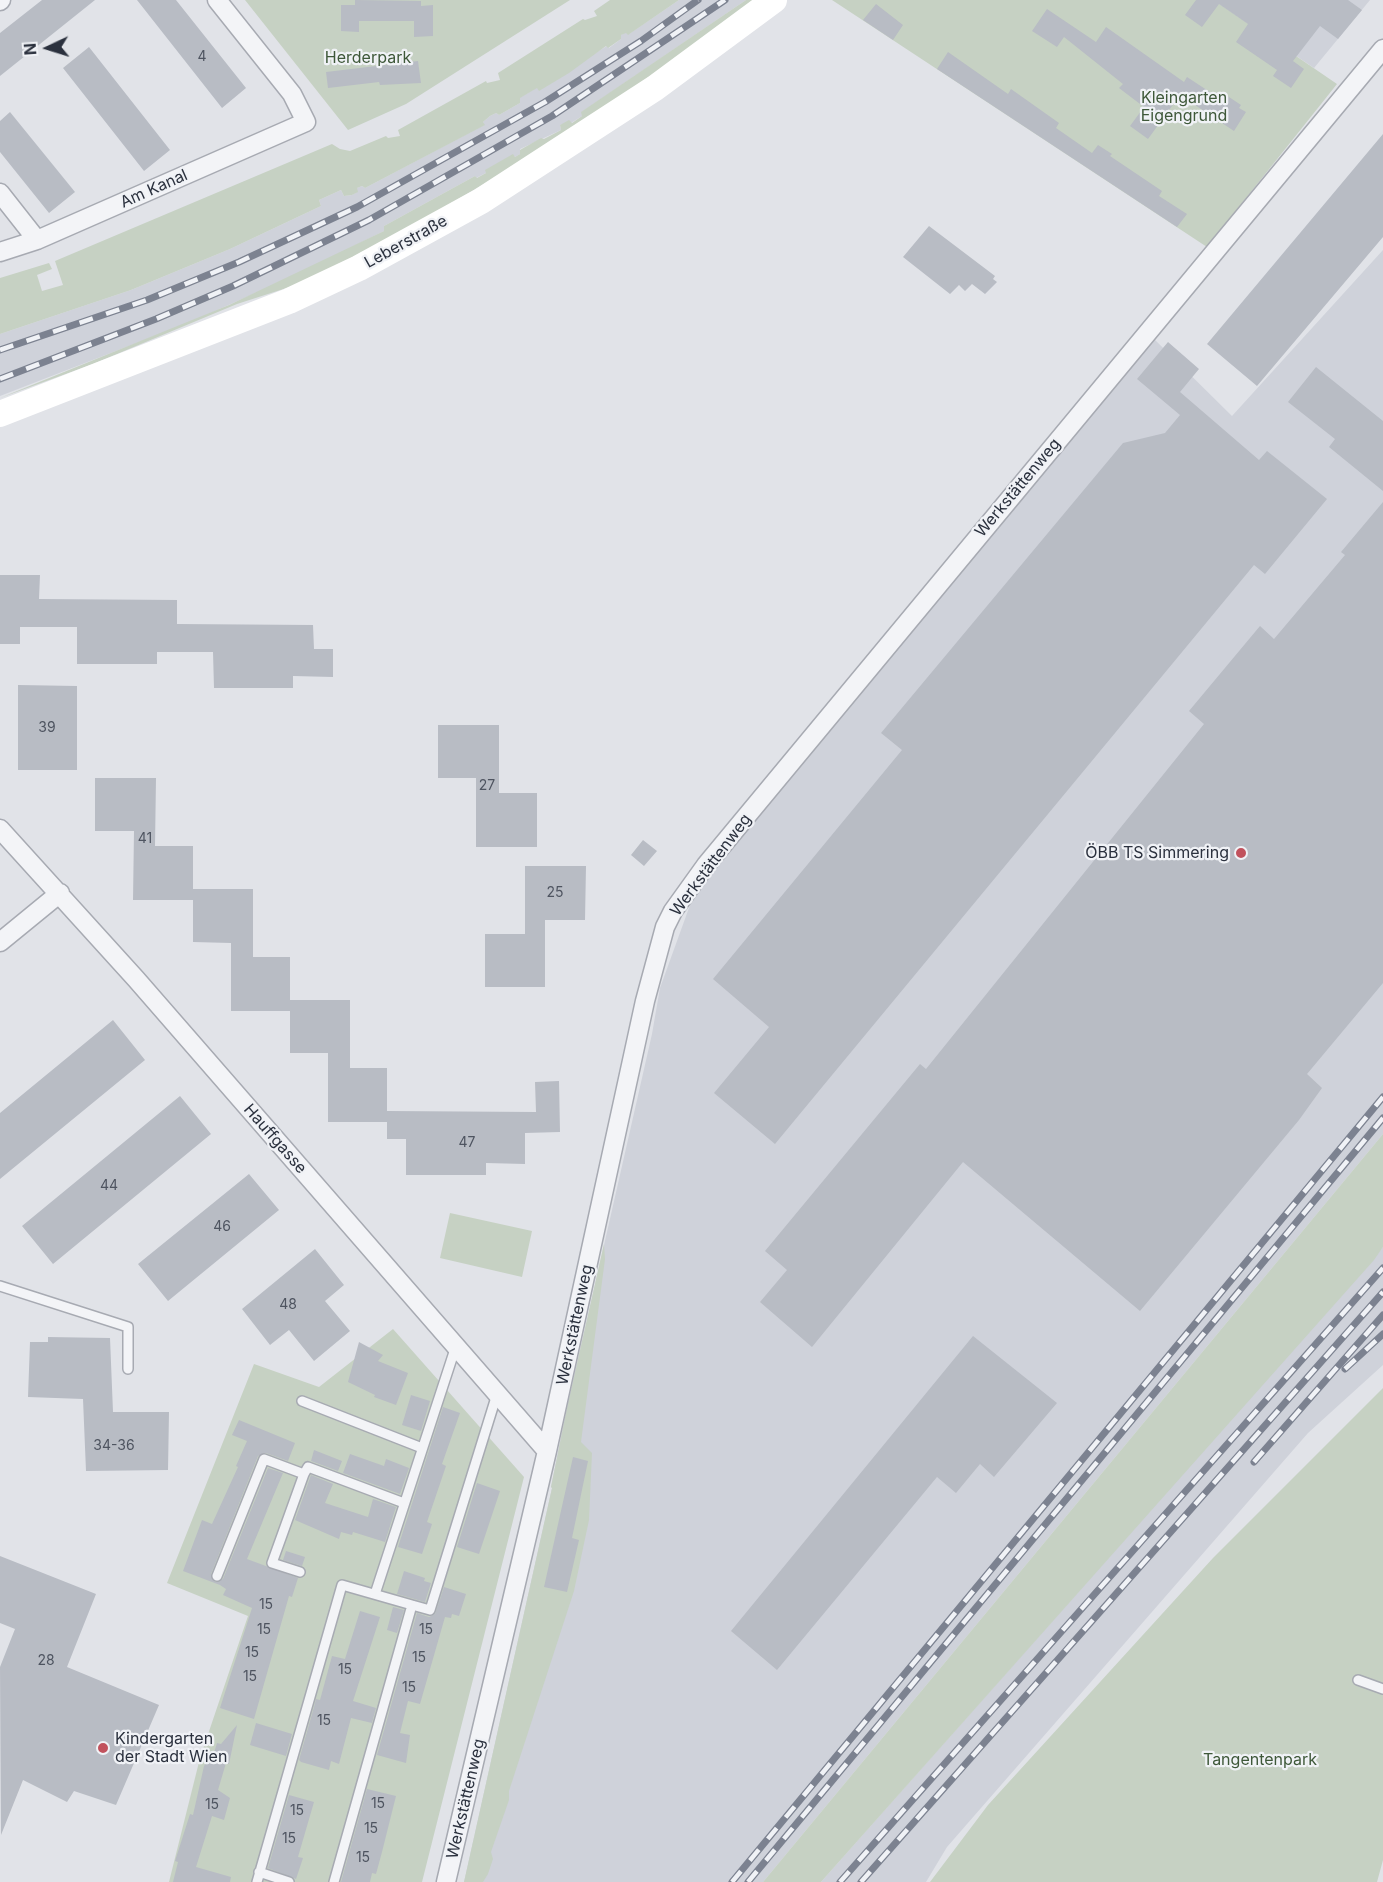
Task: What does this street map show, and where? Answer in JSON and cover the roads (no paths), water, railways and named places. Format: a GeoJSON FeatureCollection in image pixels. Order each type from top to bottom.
{"type":"FeatureCollection","features":[{"type":"Feature","properties":{"kind":"main road","name":"Leberstraße"},"geometry":{"type":"LineString","coordinates":[[0,414],[289,301],[359,268],[491,194],[655,88],[774,0]]}},
{"type":"Feature","properties":{"kind":"street","name":"Am Kanal"},"geometry":{"type":"LineString","coordinates":[[0,252],[38,240],[306,122],[292,94],[217,0]]}},
{"type":"Feature","properties":{"kind":"street","name":"Werkstättenweg"},"geometry":{"type":"LineString","coordinates":[[446,1882],[548,1451],[645,1001],[665,927],[684,894],[701,871],[1383,49]]}},
{"type":"Feature","properties":{"kind":"street"},"geometry":{"type":"LineString","coordinates":[[0,193],[38,240]]}},
{"type":"Feature","properties":{"kind":"street","name":"Hauffgasse"},"geometry":{"type":"LineString","coordinates":[[0,828],[60,893],[548,1451]]}},
{"type":"Feature","properties":{"kind":"street"},"geometry":{"type":"LineString","coordinates":[[0,942],[60,893]]}},
{"type":"Feature","properties":{"kind":"lane"},"geometry":{"type":"LineString","coordinates":[[0,1286],[128,1327],[128,1369]]}},
{"type":"Feature","properties":{"kind":"lane"},"geometry":{"type":"LineString","coordinates":[[375,1594],[456,1346]]}},
{"type":"Feature","properties":{"kind":"lane"},"geometry":{"type":"LineString","coordinates":[[289,1882],[258,1877],[342,1585],[430,1610],[497,1394]]}},
{"type":"Feature","properties":{"kind":"lane"},"geometry":{"type":"LineString","coordinates":[[302,1401],[422,1448]]}},
{"type":"Feature","properties":{"kind":"lane"},"geometry":{"type":"LineString","coordinates":[[217,1576],[264,1459],[304,1474]]}},
{"type":"Feature","properties":{"kind":"lane"},"geometry":{"type":"LineString","coordinates":[[300,1572],[272,1563],[308,1467],[404,1503]]}},
{"type":"Feature","properties":{"kind":"lane"},"geometry":{"type":"LineString","coordinates":[[334,1882],[412,1605]]}},
{"type":"Feature","properties":{"kind":"lane"},"geometry":{"type":"LineString","coordinates":[[1358,1680],[1383,1689]]}},
{"type":"Feature","properties":{"kind":"railway"},"geometry":{"type":"LineString","coordinates":[[0,350],[147,300],[239,262],[357,207],[545,102],[641,41],[698,0]]}},
{"type":"Feature","properties":{"kind":"railway"},"geometry":{"type":"LineString","coordinates":[[0,379],[156,319],[233,286],[369,220],[552,116],[725,0]]}},
{"type":"Feature","properties":{"kind":"railway"},"geometry":{"type":"LineString","coordinates":[[732,1882],[1383,1097]]}},
{"type":"Feature","properties":{"kind":"railway"},"geometry":{"type":"LineString","coordinates":[[748,1882],[1383,1118]]}},
{"type":"Feature","properties":{"kind":"railway"},"geometry":{"type":"LineString","coordinates":[[840,1882],[1383,1268]]}},
{"type":"Feature","properties":{"kind":"railway"},"geometry":{"type":"LineString","coordinates":[[861,1882],[1383,1292]]}},
{"type":"Feature","properties":{"kind":"railway"},"geometry":{"type":"LineString","coordinates":[[1254,1462],[1383,1315]]}},
{"type":"Feature","properties":{"kind":"railway"},"geometry":{"type":"LineString","coordinates":[[1345,1369],[1383,1334]]}},
{"type":"Feature","properties":{"kind":"place","name":"ÖBB TS Simmering"},"geometry":{"type":"Point","coordinates":[1241,853]}},
{"type":"Feature","properties":{"kind":"place","name":"Kindergarten der Stadt Wien"},"geometry":{"type":"Point","coordinates":[103,1748]}},
{"type":"Feature","properties":{"kind":"park label","name":"Herderpark"},"geometry":{"type":"Point","coordinates":[368,58]}},
{"type":"Feature","properties":{"kind":"park label","name":"Kleingarten Eigengrund"},"geometry":{"type":"Point","coordinates":[1184,107]}},
{"type":"Feature","properties":{"kind":"park label","name":"Tangentenpark"},"geometry":{"type":"Point","coordinates":[1260,1760]}}]}
